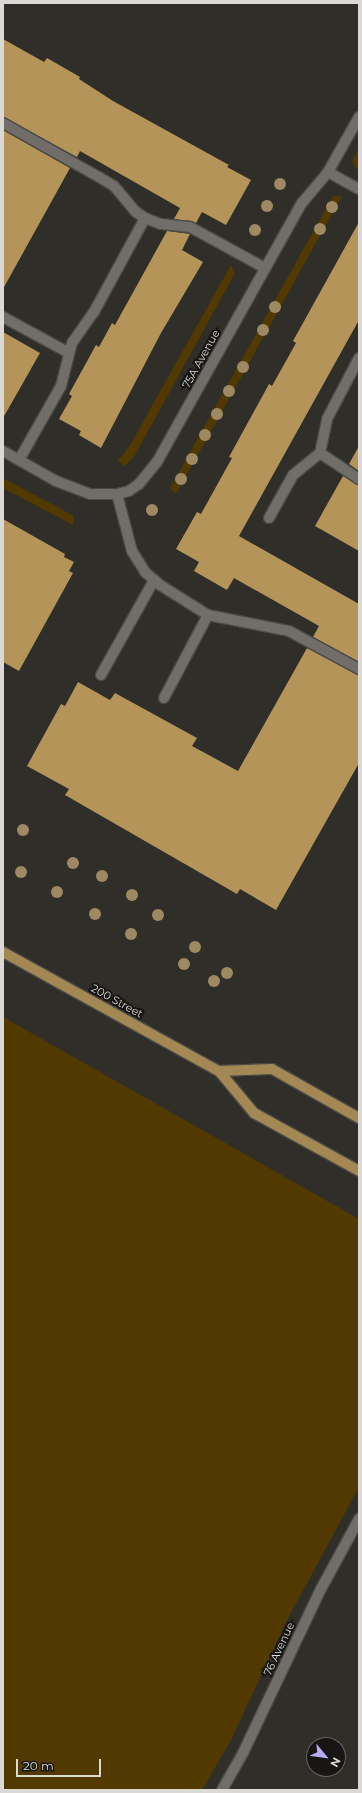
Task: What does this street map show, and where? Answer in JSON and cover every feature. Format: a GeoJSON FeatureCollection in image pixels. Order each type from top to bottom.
{"type":"FeatureCollection","features":[{"type":"Feature","properties":{"kind":"main road","name":"200 Street"},"geometry":{"type":"LineString","coordinates":[[3,952],[220,1071],[254,1113],[359,1171]]}},
{"type":"Feature","properties":{"kind":"main road"},"geometry":{"type":"LineString","coordinates":[[220,1071],[272,1069],[359,1118]]}},
{"type":"Feature","properties":{"kind":"street","name":"75A Avenue"},"geometry":{"type":"LineString","coordinates":[[3,451],[76,490],[104,496],[129,491],[139,484],[157,462],[302,203],[328,172],[359,117]]}},
{"type":"Feature","properties":{"kind":"street"},"geometry":{"type":"LineString","coordinates":[[3,123],[114,186],[136,212],[145,218],[161,224],[190,227],[266,268]]}},
{"type":"Feature","properties":{"kind":"street"},"geometry":{"type":"LineString","coordinates":[[328,172],[359,189]]}},
{"type":"Feature","properties":{"kind":"street"},"geometry":{"type":"LineString","coordinates":[[19,460],[61,386],[69,353],[78,331],[94,312],[145,218]]}},
{"type":"Feature","properties":{"kind":"street"},"geometry":{"type":"LineString","coordinates":[[3,317],[69,353]]}},
{"type":"Feature","properties":{"kind":"street"},"geometry":{"type":"LineString","coordinates":[[269,518],[293,475],[304,464],[320,453],[327,419],[359,358]]}},
{"type":"Feature","properties":{"kind":"street"},"geometry":{"type":"LineString","coordinates":[[320,453],[359,479]]}},
{"type":"Feature","properties":{"kind":"street"},"geometry":{"type":"LineString","coordinates":[[117,494],[132,551],[145,572],[154,580],[208,614],[289,632],[359,669]]}},
{"type":"Feature","properties":{"kind":"street"},"geometry":{"type":"LineString","coordinates":[[101,675],[154,580]]}},
{"type":"Feature","properties":{"kind":"street"},"geometry":{"type":"LineString","coordinates":[[164,698],[208,614]]}},
{"type":"Feature","properties":{"kind":"street","name":"76 Avenue"},"geometry":{"type":"LineString","coordinates":[[222,1790],[243,1753],[321,1589],[359,1519]]}},
{"type":"Feature","properties":{"kind":"shaded area"},"geometry":{"type":"Polygon","coordinates":[[[359,148],[359,166],[357,170],[352,162],[359,148]]]}},
{"type":"Feature","properties":{"kind":"shaded area"},"geometry":{"type":"Polygon","coordinates":[[[333,196],[342,196],[176,494],[170,488],[333,196]]]}},
{"type":"Feature","properties":{"kind":"shaded area"},"geometry":{"type":"Polygon","coordinates":[[[231,265],[235,273],[135,455],[125,466],[118,461],[130,445],[231,265]]]}},
{"type":"Feature","properties":{"kind":"shaded area"},"geometry":{"type":"Polygon","coordinates":[[[3,478],[74,516],[73,525],[3,488],[3,478]]]}},
{"type":"Feature","properties":{"kind":"shaded area"},"geometry":{"type":"Polygon","coordinates":[[[3,1017],[359,1219],[359,1487],[286,1622],[231,1740],[202,1790],[3,1790],[3,1017]]]}},
{"type":"Feature","properties":{"kind":"building"},"geometry":{"type":"Polygon","coordinates":[[[3,39],[44,62],[47,58],[80,77],[79,79],[113,101],[229,165],[227,167],[251,180],[226,225],[202,212],[196,223],[174,219],[180,208],[80,151],[77,157],[3,117],[3,39]]]}},
{"type":"Feature","properties":{"kind":"building"},"geometry":{"type":"Polygon","coordinates":[[[3,130],[70,168],[3,289],[3,130]]]}},
{"type":"Feature","properties":{"kind":"building"},"geometry":{"type":"Polygon","coordinates":[[[359,222],[359,320],[239,536],[359,604],[359,662],[313,637],[319,626],[234,578],[227,590],[194,571],[199,562],[176,549],[197,512],[201,514],[232,458],[229,457],[269,384],[272,386],[296,343],[293,341],[359,222]]]}},
{"type":"Feature","properties":{"kind":"building"},"geometry":{"type":"Polygon","coordinates":[[[167,231],[190,234],[182,250],[203,262],[161,333],[101,448],[79,435],[81,431],[59,419],[72,396],[69,394],[96,345],[99,347],[112,323],[115,325],[167,231]]]}},
{"type":"Feature","properties":{"kind":"building"},"geometry":{"type":"Polygon","coordinates":[[[3,332],[40,353],[3,418],[3,332]]]}},
{"type":"Feature","properties":{"kind":"building"},"geometry":{"type":"Polygon","coordinates":[[[359,446],[359,471],[349,464],[359,446]]]}},
{"type":"Feature","properties":{"kind":"building"},"geometry":{"type":"Polygon","coordinates":[[[343,476],[359,485],[359,551],[315,526],[343,476]]]}},
{"type":"Feature","properties":{"kind":"building"},"geometry":{"type":"Polygon","coordinates":[[[3,519],[65,554],[64,557],[74,562],[69,571],[73,573],[19,671],[3,662],[3,519]]]}},
{"type":"Feature","properties":{"kind":"building"},"geometry":{"type":"Polygon","coordinates":[[[307,648],[359,675],[359,763],[276,910],[240,889],[237,894],[65,795],[69,789],[27,766],[61,704],[65,706],[78,682],[110,700],[115,693],[197,738],[192,746],[238,771],[307,648]]]}}]}
